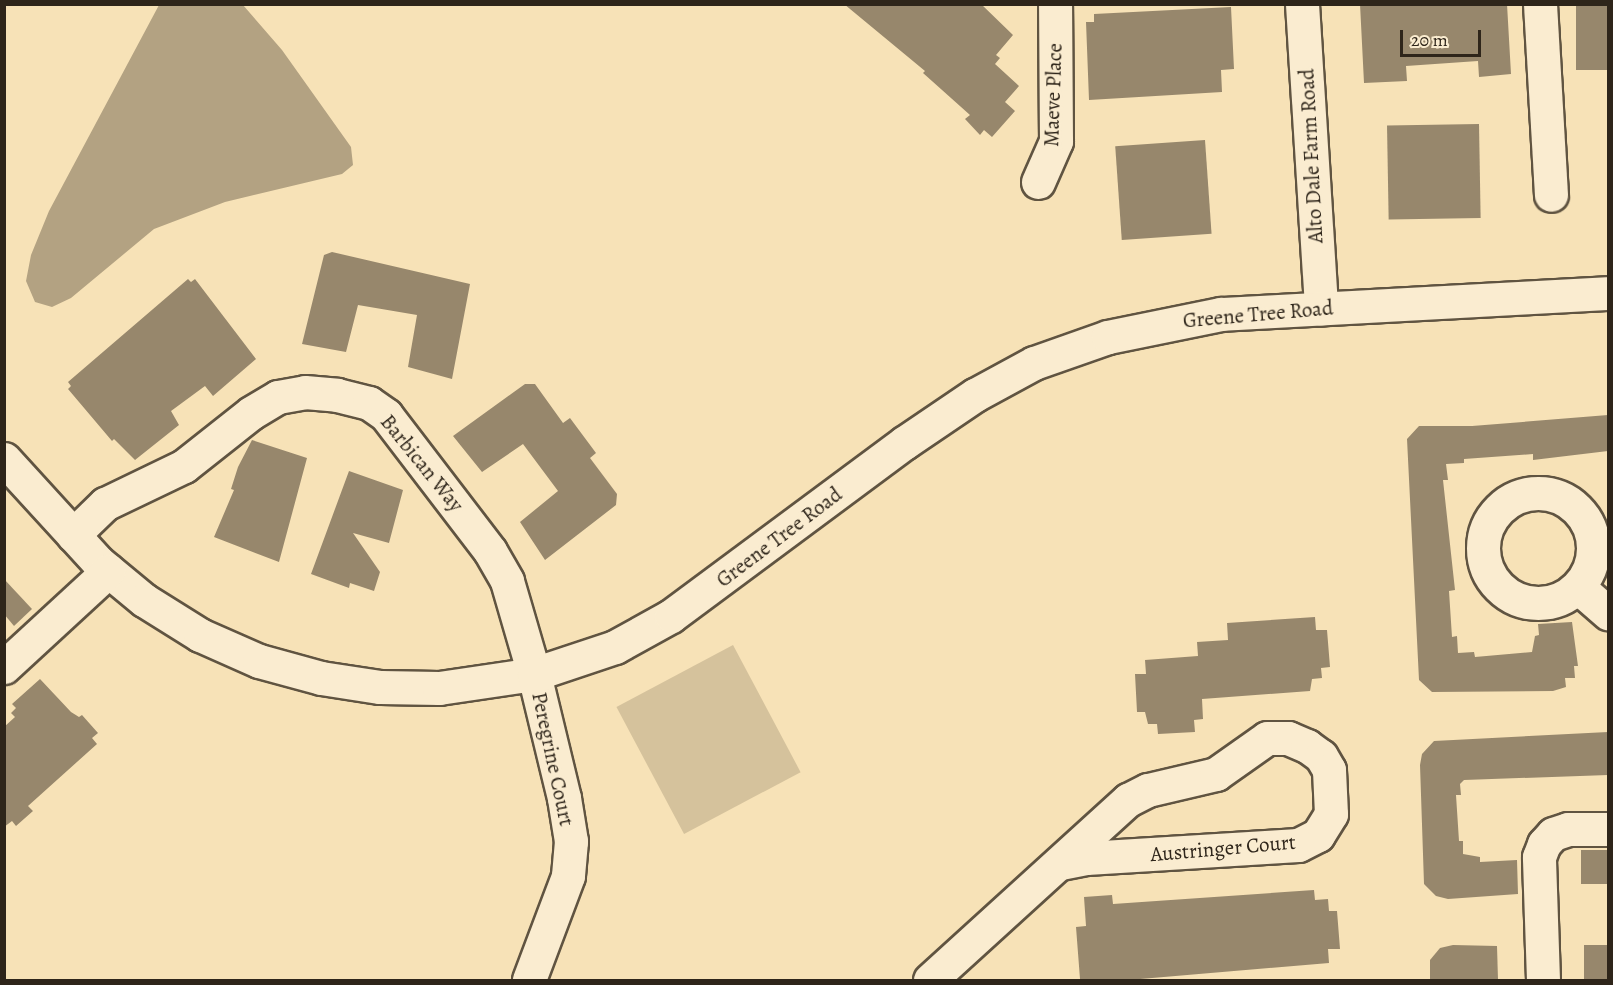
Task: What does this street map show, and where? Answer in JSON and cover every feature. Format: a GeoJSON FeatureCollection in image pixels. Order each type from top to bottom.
{"type":"FeatureCollection","features":[{"type":"Feature","properties":{"kind":"street","name":"Maeve Place"},"geometry":{"type":"LineString","coordinates":[[1038,182],[1056,141],[1054,4]]}},
{"type":"Feature","properties":{"kind":"street","name":"Alto Dale Farm Road"},"geometry":{"type":"LineString","coordinates":[[1302,4],[1321,308]]}},
{"type":"Feature","properties":{"kind":"street"},"geometry":{"type":"LineString","coordinates":[[1540,4],[1551,195]]}},
{"type":"Feature","properties":{"kind":"street","name":"Greene Tree Road"},"geometry":{"type":"LineString","coordinates":[[4,459],[108,571],[144,600],[200,635],[259,661],[321,678],[380,687],[439,688],[534,674],[615,647],[671,616],[904,443],[975,395],[1034,363],[1108,337],[1166,323],[1221,314],[1608,292]]}},
{"type":"Feature","properties":{"kind":"street","name":"Barbican Way"},"geometry":{"type":"LineString","coordinates":[[73,535],[105,504],[184,466],[251,413],[279,397],[305,392],[369,403],[386,415],[405,438],[490,551],[507,581],[534,674]]}},
{"type":"Feature","properties":{"kind":"street"},"geometry":{"type":"LineString","coordinates":[[4,667],[108,571]]}},
{"type":"Feature","properties":{"kind":"street"},"geometry":{"type":"LineString","coordinates":[[1578,586],[1608,613]]}},
{"type":"Feature","properties":{"kind":"street","name":"Peregrine Court"},"geometry":{"type":"LineString","coordinates":[[529,981],[568,876],[571,841],[564,798],[534,674]]}},
{"type":"Feature","properties":{"kind":"street","name":"Austringer Court"},"geometry":{"type":"LineString","coordinates":[[930,981],[1128,800],[1148,790],[1216,774],[1267,738],[1288,738],[1307,746],[1321,756],[1329,770],[1331,814],[1318,835],[1298,845],[1086,858],[1060,863]]}},
{"type":"Feature","properties":{"kind":"street"},"geometry":{"type":"LineString","coordinates":[[1543,981],[1539,857],[1544,844],[1553,834],[1568,829],[1608,829]]}},
{"type":"Feature","properties":{"kind":"shaded area"},"geometry":{"type":"Polygon","coordinates":[[[159,5],[243,5],[282,50],[351,147],[353,165],[342,174],[225,202],[154,229],[71,298],[52,307],[35,302],[26,281],[31,255],[49,211],[159,5]]]}},
{"type":"Feature","properties":{"kind":"shaded area"},"geometry":{"type":"Polygon","coordinates":[[[733,645],[801,772],[684,834],[616,707],[733,645]]]}},
{"type":"Feature","properties":{"kind":"building"},"geometry":{"type":"Polygon","coordinates":[[[844,4],[981,4],[1013,35],[996,55],[1000,58],[995,64],[1019,86],[1005,102],[1015,111],[992,137],[984,130],[980,135],[965,119],[970,115],[923,73],[925,71],[844,4]]]}},
{"type":"Feature","properties":{"kind":"building"},"geometry":{"type":"Polygon","coordinates":[[[1360,4],[1507,4],[1511,74],[1479,77],[1478,61],[1406,66],[1407,81],[1364,83],[1360,4]]]}},
{"type":"Feature","properties":{"kind":"building"},"geometry":{"type":"Polygon","coordinates":[[[1576,4],[1608,4],[1608,70],[1576,70],[1576,4]]]}},
{"type":"Feature","properties":{"kind":"building"},"geometry":{"type":"Polygon","coordinates":[[[1231,7],[1234,69],[1221,70],[1222,92],[1089,100],[1086,22],[1094,22],[1094,14],[1231,7]]]}},
{"type":"Feature","properties":{"kind":"building"},"geometry":{"type":"Polygon","coordinates":[[[1479,124],[1481,218],[1389,220],[1387,126],[1479,124]]]}},
{"type":"Feature","properties":{"kind":"building"},"geometry":{"type":"Polygon","coordinates":[[[1205,140],[1212,234],[1122,240],[1115,146],[1205,140]]]}},
{"type":"Feature","properties":{"kind":"building"},"geometry":{"type":"Polygon","coordinates":[[[332,252],[470,284],[452,379],[408,367],[417,315],[358,305],[346,352],[302,344],[324,255],[332,252]]]}},
{"type":"Feature","properties":{"kind":"building"},"geometry":{"type":"Polygon","coordinates":[[[188,279],[191,282],[195,279],[256,359],[213,396],[205,386],[171,411],[179,425],[135,460],[114,439],[112,441],[68,389],[71,386],[68,382],[188,279]]]}},
{"type":"Feature","properties":{"kind":"building"},"geometry":{"type":"Polygon","coordinates":[[[525,384],[535,384],[563,423],[570,418],[596,453],[590,458],[617,494],[616,505],[545,560],[520,522],[558,491],[523,444],[482,472],[453,436],[525,384]]]}},
{"type":"Feature","properties":{"kind":"building"},"geometry":{"type":"Polygon","coordinates":[[[1608,415],[1608,451],[1533,460],[1533,454],[1464,459],[1464,463],[1446,464],[1448,480],[1443,480],[1455,590],[1449,591],[1452,637],[1457,636],[1458,653],[1474,652],[1475,657],[1532,652],[1535,636],[1539,635],[1538,624],[1572,622],[1578,666],[1574,666],[1575,678],[1565,678],[1566,687],[1553,691],[1432,692],[1419,680],[1407,439],[1419,426],[1472,426],[1608,415]]]}},
{"type":"Feature","properties":{"kind":"building"},"geometry":{"type":"Polygon","coordinates":[[[252,440],[307,458],[279,562],[214,537],[234,490],[231,489],[238,467],[252,440]]]}},
{"type":"Feature","properties":{"kind":"building"},"geometry":{"type":"Polygon","coordinates":[[[349,471],[403,490],[389,543],[353,533],[380,572],[374,591],[350,583],[349,588],[311,574],[349,471]]]}},
{"type":"Feature","properties":{"kind":"building"},"geometry":{"type":"Polygon","coordinates":[[[4,579],[32,609],[14,626],[4,614],[4,579]]]}},
{"type":"Feature","properties":{"kind":"building"},"geometry":{"type":"Polygon","coordinates":[[[1315,617],[1316,630],[1327,630],[1330,667],[1321,668],[1322,678],[1312,679],[1310,691],[1202,699],[1203,719],[1194,720],[1195,732],[1158,734],[1157,724],[1148,724],[1145,712],[1137,712],[1135,674],[1146,674],[1145,660],[1198,656],[1197,642],[1228,640],[1227,623],[1315,617]]]}},
{"type":"Feature","properties":{"kind":"building"},"geometry":{"type":"Polygon","coordinates":[[[40,679],[71,712],[79,717],[82,715],[98,733],[92,738],[97,744],[28,806],[33,811],[16,826],[12,821],[4,827],[4,727],[15,717],[11,713],[16,708],[12,704],[40,679]]]}},
{"type":"Feature","properties":{"kind":"building"},"geometry":{"type":"Polygon","coordinates":[[[1608,732],[1608,775],[1464,780],[1460,784],[1461,795],[1456,795],[1459,841],[1463,841],[1463,854],[1480,857],[1480,862],[1517,860],[1518,894],[1448,899],[1436,896],[1424,884],[1420,765],[1422,754],[1434,741],[1608,732]]]}},
{"type":"Feature","properties":{"kind":"building"},"geometry":{"type":"Polygon","coordinates":[[[1581,850],[1608,850],[1608,884],[1581,884],[1581,850]]]}},
{"type":"Feature","properties":{"kind":"building"},"geometry":{"type":"Polygon","coordinates":[[[1314,890],[1315,900],[1328,899],[1329,911],[1337,911],[1340,949],[1328,949],[1329,963],[1117,981],[1080,979],[1076,927],[1086,926],[1084,897],[1112,895],[1113,904],[1314,890]]]}},
{"type":"Feature","properties":{"kind":"building"},"geometry":{"type":"Polygon","coordinates":[[[1453,945],[1497,946],[1498,980],[1430,981],[1430,960],[1440,948],[1453,945]]]}},
{"type":"Feature","properties":{"kind":"building"},"geometry":{"type":"Polygon","coordinates":[[[1584,945],[1608,945],[1608,979],[1584,979],[1584,945]]]}}]}
